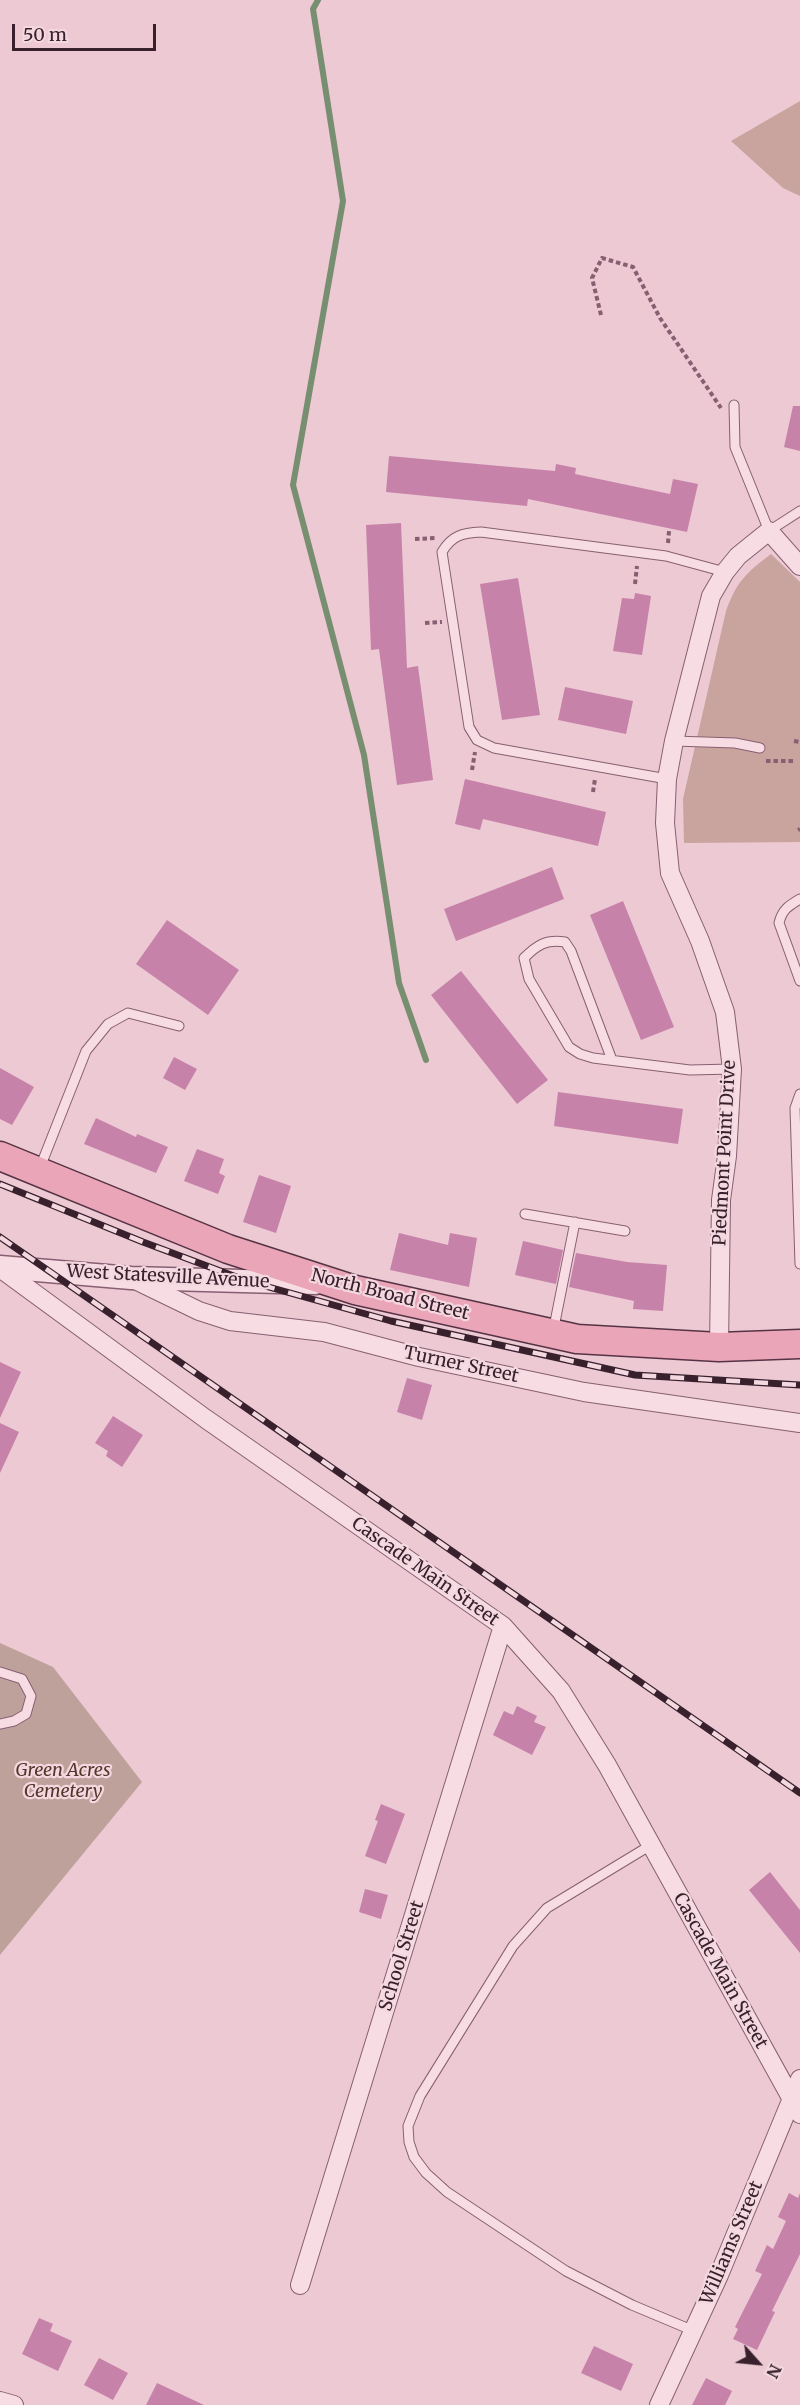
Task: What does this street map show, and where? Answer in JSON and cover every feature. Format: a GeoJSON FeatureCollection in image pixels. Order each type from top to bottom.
{"type":"FeatureCollection","features":[{"type":"Feature","properties":{"kind":"main road","name":"North Broad Street"},"geometry":{"type":"LineString","coordinates":[[0,1156],[228,1249],[355,1290],[577,1339],[719,1347],[800,1344]]}},
{"type":"Feature","properties":{"kind":"street"},"geometry":{"type":"LineString","coordinates":[[768,531],[800,566]]}},
{"type":"Feature","properties":{"kind":"street","name":"Piedmont Point Drive"},"geometry":{"type":"LineString","coordinates":[[719,1347],[721,1200],[727,1156],[732,1069],[725,1012],[700,941],[670,873],[665,823],[667,779],[674,741],[711,596],[725,572],[753,542],[768,531]]}},
{"type":"Feature","properties":{"kind":"street","name":"West Statesville Avenue"},"geometry":{"type":"LineString","coordinates":[[0,1267],[131,1278],[335,1284]]}},
{"type":"Feature","properties":{"kind":"street","name":"Cascade Main Street"},"geometry":{"type":"LineString","coordinates":[[0,1267],[206,1419],[503,1626],[561,1691],[607,1765],[796,2107]]}},
{"type":"Feature","properties":{"kind":"street","name":"Turner Street"},"geometry":{"type":"LineString","coordinates":[[131,1278],[199,1311],[230,1321],[324,1332],[419,1357],[584,1392],[800,1423]]}},
{"type":"Feature","properties":{"kind":"street","name":"School Street"},"geometry":{"type":"LineString","coordinates":[[300,2285],[503,1626]]}},
{"type":"Feature","properties":{"kind":"street","name":"Williams Street"},"geometry":{"type":"LineString","coordinates":[[659,2405],[796,2107],[800,2079]]}},
{"type":"Feature","properties":{"kind":"street"},"geometry":{"type":"LineString","coordinates":[[0,2402],[14,2405]]}},
{"type":"Feature","properties":{"kind":"lane"},"geometry":{"type":"LineString","coordinates":[[734,405],[735,447],[768,531],[800,512]]}},
{"type":"Feature","properties":{"kind":"lane"},"geometry":{"type":"LineString","coordinates":[[667,779],[494,748],[477,740],[469,727],[442,552],[447,542],[461,533],[481,532],[666,556],[725,572]]}},
{"type":"Feature","properties":{"kind":"lane"},"geometry":{"type":"LineString","coordinates":[[674,741],[735,743],[760,748]]}},
{"type":"Feature","properties":{"kind":"lane"},"geometry":{"type":"LineString","coordinates":[[800,899],[787,906],[781,914],[779,923],[800,981]]}},
{"type":"Feature","properties":{"kind":"lane"},"geometry":{"type":"LineString","coordinates":[[612,1060],[571,951],[565,942],[554,940],[538,944],[524,958],[529,980],[569,1047],[593,1058],[690,1070],[732,1069]]}},
{"type":"Feature","properties":{"kind":"lane"},"geometry":{"type":"LineString","coordinates":[[39,1172],[86,1051],[108,1024],[128,1013],[179,1026]]}},
{"type":"Feature","properties":{"kind":"lane"},"geometry":{"type":"LineString","coordinates":[[800,1094],[795,1108],[800,1261]]}},
{"type":"Feature","properties":{"kind":"lane"},"geometry":{"type":"LineString","coordinates":[[525,1214],[625,1231]]}},
{"type":"Feature","properties":{"kind":"lane"},"geometry":{"type":"LineString","coordinates":[[553,1334],[575,1222]]}},
{"type":"Feature","properties":{"kind":"lane"},"geometry":{"type":"LineString","coordinates":[[0,1672],[22,1679],[32,1696],[26,1714],[14,1721],[0,1724]]}},
{"type":"Feature","properties":{"kind":"lane"},"geometry":{"type":"LineString","coordinates":[[651,1845],[547,1908],[513,1946],[420,2096],[408,2126],[409,2142],[414,2157],[426,2173],[447,2192],[566,2271],[632,2305],[693,2331]]}},
{"type":"Feature","properties":{"kind":"path"},"geometry":{"type":"LineString","coordinates":[[601,315],[592,278],[602,258],[633,267],[660,318],[734,429]]}},
{"type":"Feature","properties":{"kind":"path"},"geometry":{"type":"LineString","coordinates":[[635,584],[639,553]]}},
{"type":"Feature","properties":{"kind":"path"},"geometry":{"type":"LineString","coordinates":[[794,741],[800,742]]}},
{"type":"Feature","properties":{"kind":"path"},"geometry":{"type":"LineString","coordinates":[[759,761],[795,761]]}},
{"type":"Feature","properties":{"kind":"shaded area"},"geometry":{"type":"Polygon","coordinates":[[[800,101],[800,196],[783,188],[731,141],[800,101]]]}},
{"type":"Feature","properties":{"kind":"shaded area"},"geometry":{"type":"Polygon","coordinates":[[[771,554],[800,582],[800,842],[684,843],[683,799],[726,611],[743,578],[771,554]]]}},
{"type":"Feature","properties":{"kind":"green space","name":"Green Acres Cemetery"},"geometry":{"type":"Polygon","coordinates":[[[0,1643],[53,1667],[142,1782],[0,1955],[0,1643]]]}},
{"type":"Feature","properties":{"kind":"building"},"geometry":{"type":"Polygon","coordinates":[[[793,406],[800,406],[800,451],[784,447],[793,406]]]}},
{"type":"Feature","properties":{"kind":"building"},"geometry":{"type":"Polygon","coordinates":[[[389,456],[555,471],[556,464],[576,468],[575,474],[670,494],[673,479],[698,484],[687,532],[528,499],[527,506],[386,492],[389,456]]]}},
{"type":"Feature","properties":{"kind":"building"},"geometry":{"type":"Polygon","coordinates":[[[401,523],[407,668],[418,666],[433,780],[397,785],[379,649],[371,650],[366,525],[401,523]]]}},
{"type":"Feature","properties":{"kind":"building"},"geometry":{"type":"Polygon","coordinates":[[[518,578],[540,715],[502,720],[480,584],[518,578]]]}},
{"type":"Feature","properties":{"kind":"building"},"geometry":{"type":"Polygon","coordinates":[[[635,593],[651,596],[642,655],[613,651],[622,598],[634,599],[635,593]]]}},
{"type":"Feature","properties":{"kind":"building"},"geometry":{"type":"Polygon","coordinates":[[[565,687],[633,701],[626,734],[558,720],[565,687]]]}},
{"type":"Feature","properties":{"kind":"building"},"geometry":{"type":"Polygon","coordinates":[[[465,779],[606,812],[598,846],[483,819],[480,830],[455,824],[465,779]]]}},
{"type":"Feature","properties":{"kind":"building"},"geometry":{"type":"Polygon","coordinates":[[[552,867],[564,899],[456,941],[444,909],[552,867]]]}},
{"type":"Feature","properties":{"kind":"building"},"geometry":{"type":"Polygon","coordinates":[[[623,901],[674,1027],[641,1040],[590,915],[623,901]]]}},
{"type":"Feature","properties":{"kind":"building"},"geometry":{"type":"Polygon","coordinates":[[[167,920],[239,970],[208,1015],[136,964],[167,920]]]}},
{"type":"Feature","properties":{"kind":"building"},"geometry":{"type":"Polygon","coordinates":[[[461,971],[548,1080],[517,1104],[431,995],[461,971]]]}},
{"type":"Feature","properties":{"kind":"building"},"geometry":{"type":"Polygon","coordinates":[[[174,1057],[197,1069],[185,1090],[163,1078],[174,1057]]]}},
{"type":"Feature","properties":{"kind":"building"},"geometry":{"type":"Polygon","coordinates":[[[0,1068],[34,1087],[12,1125],[0,1119],[0,1068]]]}},
{"type":"Feature","properties":{"kind":"building"},"geometry":{"type":"Polygon","coordinates":[[[558,1092],[683,1109],[678,1144],[554,1126],[558,1092]]]}},
{"type":"Feature","properties":{"kind":"building"},"geometry":{"type":"Polygon","coordinates":[[[96,1118],[136,1137],[137,1134],[168,1147],[156,1173],[84,1144],[96,1118]]]}},
{"type":"Feature","properties":{"kind":"building"},"geometry":{"type":"Polygon","coordinates":[[[197,1149],[224,1159],[219,1173],[225,1176],[218,1194],[184,1181],[197,1149]]]}},
{"type":"Feature","properties":{"kind":"building"},"geometry":{"type":"Polygon","coordinates":[[[259,1175],[291,1186],[276,1233],[243,1222],[259,1175]]]}},
{"type":"Feature","properties":{"kind":"building"},"geometry":{"type":"Polygon","coordinates":[[[399,1233],[448,1245],[450,1233],[477,1238],[469,1287],[390,1270],[399,1233]]]}},
{"type":"Feature","properties":{"kind":"building"},"geometry":{"type":"Polygon","coordinates":[[[523,1241],[563,1250],[556,1284],[515,1275],[523,1241]]]}},
{"type":"Feature","properties":{"kind":"building"},"geometry":{"type":"Polygon","coordinates":[[[576,1253],[627,1262],[667,1265],[663,1311],[633,1309],[634,1301],[569,1287],[576,1253]]]}},
{"type":"Feature","properties":{"kind":"building"},"geometry":{"type":"Polygon","coordinates":[[[0,1362],[21,1372],[0,1418],[0,1362]]]}},
{"type":"Feature","properties":{"kind":"building"},"geometry":{"type":"Polygon","coordinates":[[[407,1378],[432,1385],[422,1420],[397,1412],[407,1378]]]}},
{"type":"Feature","properties":{"kind":"building"},"geometry":{"type":"Polygon","coordinates":[[[113,1416],[143,1435],[122,1467],[106,1456],[108,1451],[95,1443],[113,1416]]]}},
{"type":"Feature","properties":{"kind":"building"},"geometry":{"type":"Polygon","coordinates":[[[0,1423],[19,1432],[0,1473],[0,1423]]]}},
{"type":"Feature","properties":{"kind":"building"},"geometry":{"type":"Polygon","coordinates":[[[517,1706],[537,1716],[534,1722],[546,1727],[532,1755],[493,1735],[504,1711],[513,1715],[517,1706]]]}},
{"type":"Feature","properties":{"kind":"building"},"geometry":{"type":"Polygon","coordinates":[[[381,1804],[405,1814],[386,1864],[365,1856],[378,1821],[375,1820],[381,1804]]]}},
{"type":"Feature","properties":{"kind":"building"},"geometry":{"type":"Polygon","coordinates":[[[770,1872],[800,1910],[800,1953],[749,1890],[770,1872]]]}},
{"type":"Feature","properties":{"kind":"building"},"geometry":{"type":"Polygon","coordinates":[[[365,1889],[388,1895],[381,1919],[359,1912],[365,1889]]]}},
{"type":"Feature","properties":{"kind":"building"},"geometry":{"type":"Polygon","coordinates":[[[789,2193],[798,2198],[800,2193],[800,2254],[772,2311],[775,2312],[757,2350],[733,2339],[738,2329],[735,2327],[762,2274],[755,2271],[767,2245],[773,2249],[786,2221],[778,2217],[789,2193]]]}},
{"type":"Feature","properties":{"kind":"building"},"geometry":{"type":"Polygon","coordinates":[[[39,2318],[53,2324],[50,2331],[72,2341],[58,2371],[22,2354],[39,2318]]]}},
{"type":"Feature","properties":{"kind":"building"},"geometry":{"type":"Polygon","coordinates":[[[594,2346],[633,2364],[621,2391],[581,2373],[594,2346]]]}},
{"type":"Feature","properties":{"kind":"building"},"geometry":{"type":"Polygon","coordinates":[[[99,2358],[128,2373],[113,2400],[84,2385],[99,2358]]]}},
{"type":"Feature","properties":{"kind":"building"},"geometry":{"type":"Polygon","coordinates":[[[706,2378],[732,2391],[725,2405],[692,2405],[706,2378]]]}},
{"type":"Feature","properties":{"kind":"building"},"geometry":{"type":"Polygon","coordinates":[[[157,2383],[204,2405],[146,2405],[157,2383]]]}},
{"type":"Feature","properties":{"kind":"waterway"},"geometry":{"type":"LineString","coordinates":[[318,0],[313,9],[343,201],[293,485],[364,755],[399,983],[426,1060]]}},
{"type":"Feature","properties":{"kind":"railway"},"geometry":{"type":"LineString","coordinates":[[0,1184],[247,1281],[391,1321],[635,1375],[800,1385]]}},
{"type":"Feature","properties":{"kind":"railway"},"geometry":{"type":"LineString","coordinates":[[0,1237],[800,1793]]}}]}
